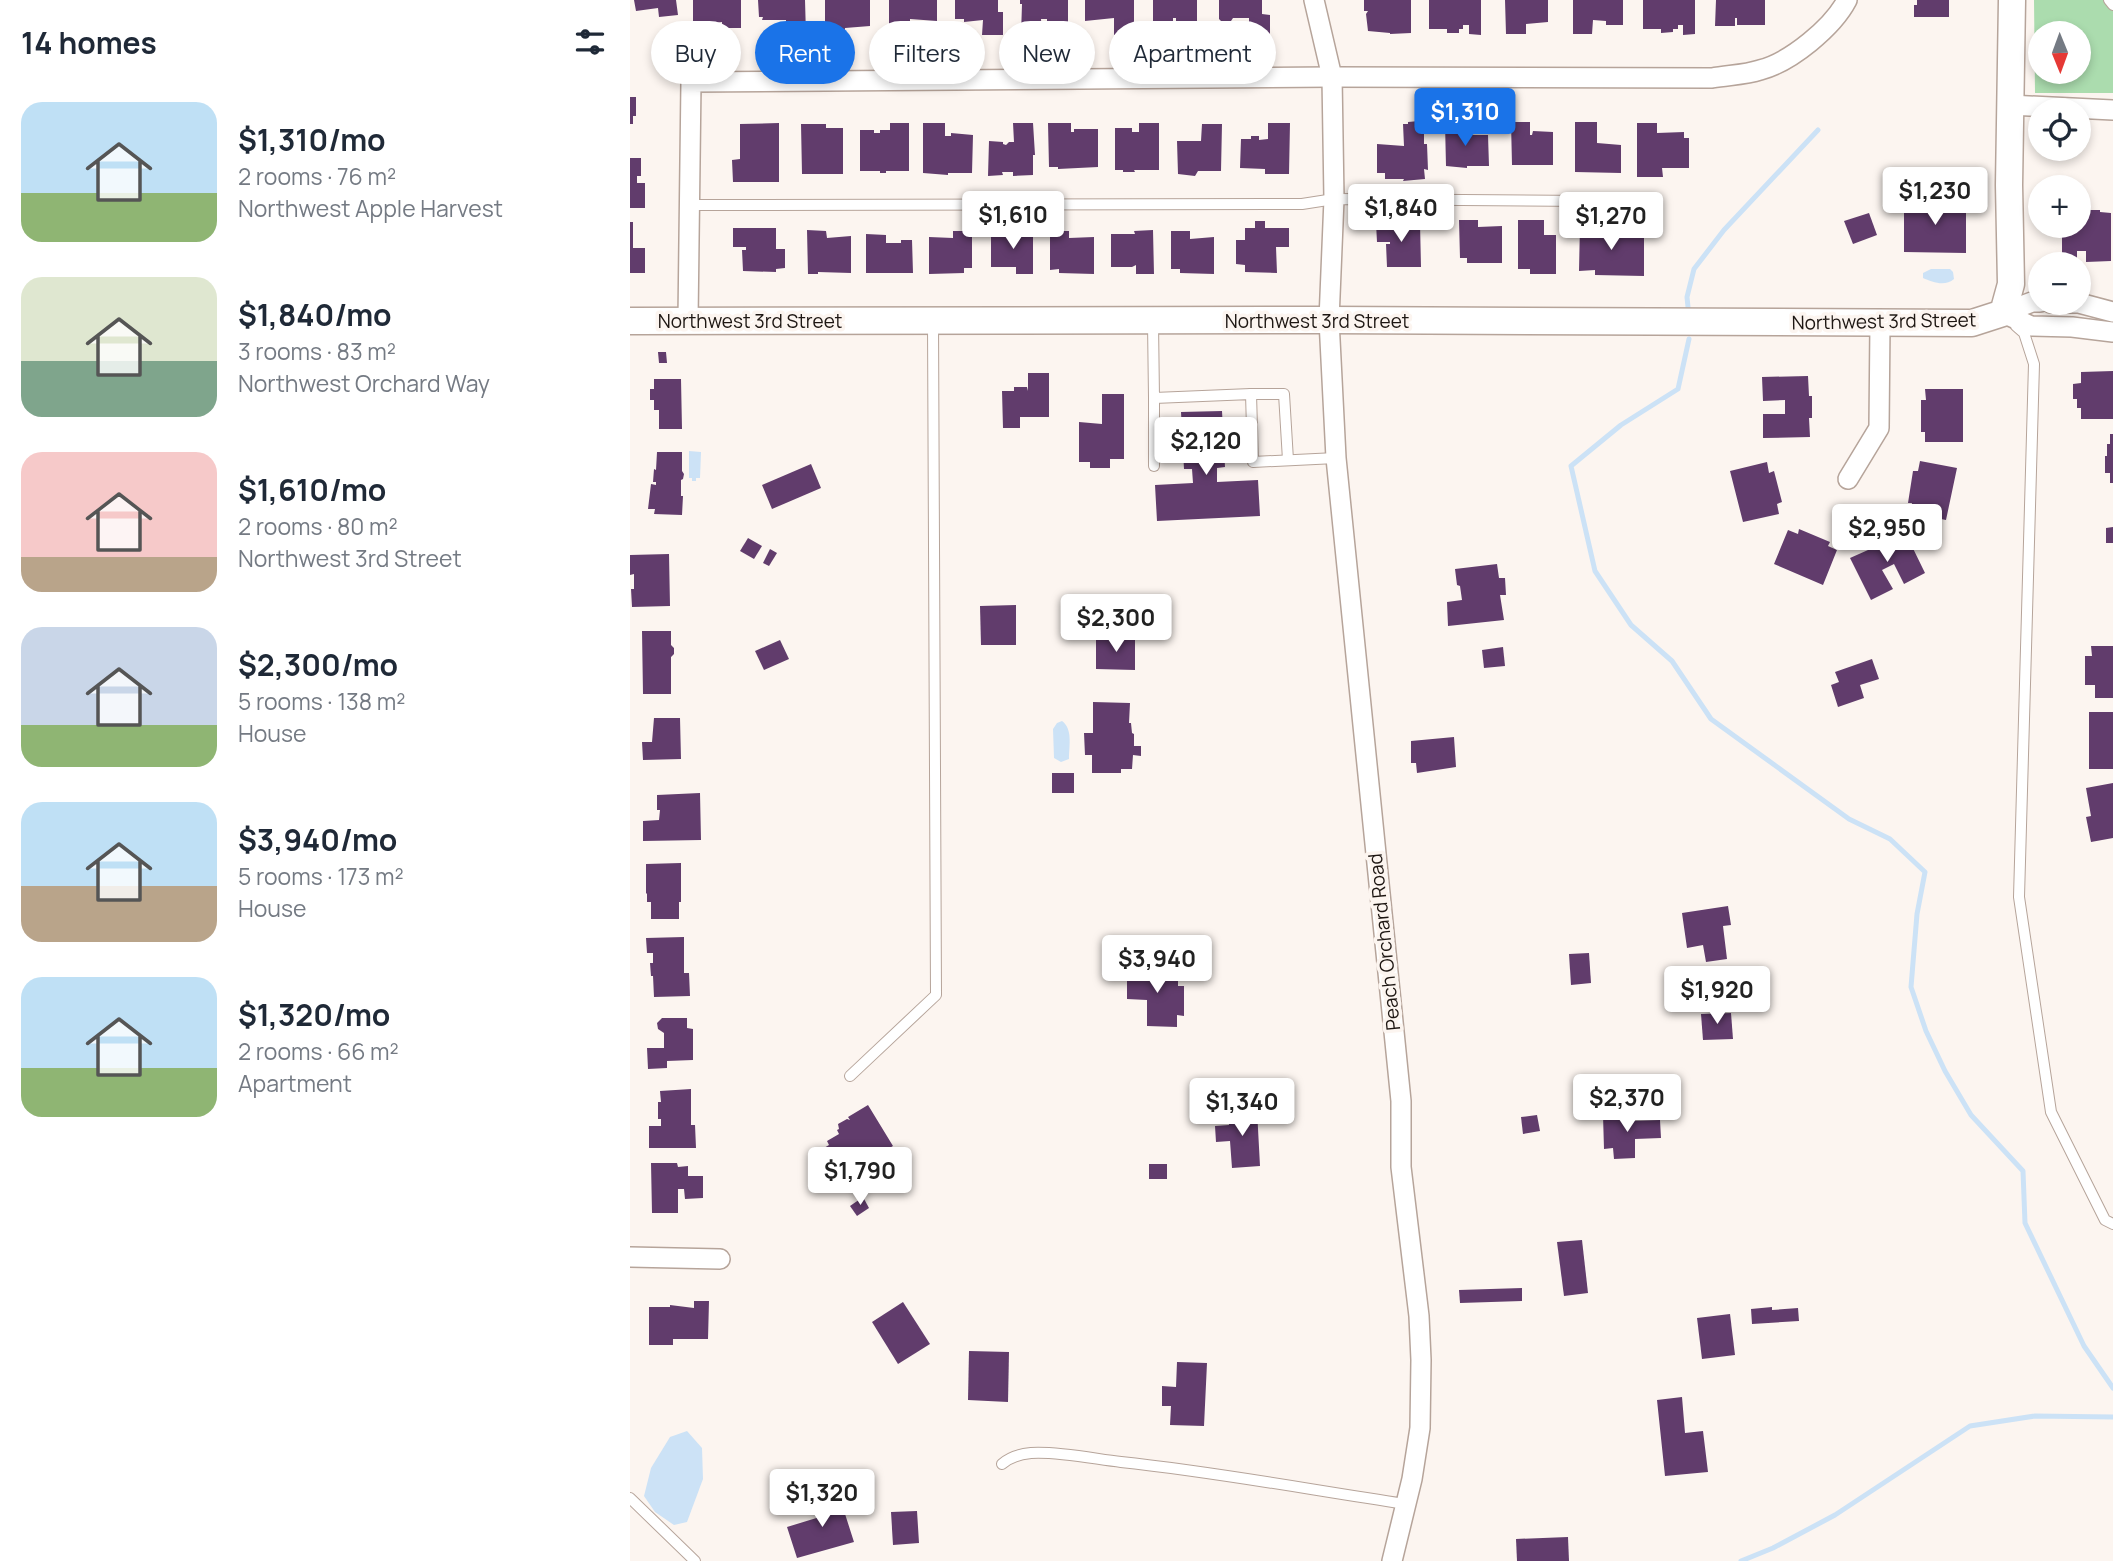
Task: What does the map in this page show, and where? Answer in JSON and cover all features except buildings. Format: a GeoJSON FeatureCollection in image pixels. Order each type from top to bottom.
{"type":"FeatureCollection","features":[{"type":"Feature","properties":{"kind":"street","name":"Peach Orchard Road"},"geometry":{"type":"LineString","coordinates":[[1314,0],[1332,78],[1334,199],[1329,320],[1336,458],[1401,1101],[1401,1167],[1419,1316],[1420,1429],[1392,1561]]}},
{"type":"Feature","properties":{"kind":"street"},"geometry":{"type":"LineString","coordinates":[[688,320],[691,82],[1712,78],[1762,70],[1790,56],[1821,34],[1847,0]]}},
{"type":"Feature","properties":{"kind":"street"},"geometry":{"type":"LineString","coordinates":[[2003,313],[2011,284],[2012,0]]}},
{"type":"Feature","properties":{"kind":"street"},"geometry":{"type":"LineString","coordinates":[[2010,105],[2113,110]]}},
{"type":"Feature","properties":{"kind":"street"},"geometry":{"type":"LineString","coordinates":[[2003,313],[2028,304]]}},
{"type":"Feature","properties":{"kind":"street"},"geometry":{"type":"LineString","coordinates":[[2091,306],[2113,312]]}},
{"type":"Feature","properties":{"kind":"street"},"geometry":{"type":"LineString","coordinates":[[2003,313],[2031,326],[2113,332]]}},
{"type":"Feature","properties":{"kind":"street","name":"Northwest 3rd Street"},"geometry":{"type":"LineString","coordinates":[[630,321],[1329,320],[1880,324],[1972,323],[2003,313]]}},
{"type":"Feature","properties":{"kind":"street"},"geometry":{"type":"LineString","coordinates":[[1848,478],[1879,428],[1880,324]]}},
{"type":"Feature","properties":{"kind":"street"},"geometry":{"type":"LineString","coordinates":[[630,1257],[720,1259]]}},
{"type":"Feature","properties":{"kind":"lane"},"geometry":{"type":"LineString","coordinates":[[2109,0],[2113,5]]}},
{"type":"Feature","properties":{"kind":"lane"},"geometry":{"type":"LineString","coordinates":[[690,205],[1303,204],[1334,199],[1586,201]]}},
{"type":"Feature","properties":{"kind":"lane"},"geometry":{"type":"LineString","coordinates":[[2003,313],[2024,333],[2034,364],[2019,897],[2051,1112],[2105,1220],[2113,1224]]}},
{"type":"Feature","properties":{"kind":"lane"},"geometry":{"type":"LineString","coordinates":[[850,1076],[936,995],[933,321]]}},
{"type":"Feature","properties":{"kind":"lane"},"geometry":{"type":"LineString","coordinates":[[1153,321],[1154,467]]}},
{"type":"Feature","properties":{"kind":"lane"},"geometry":{"type":"LineString","coordinates":[[1251,394],[1253,461],[1336,458]]}},
{"type":"Feature","properties":{"kind":"lane"},"geometry":{"type":"LineString","coordinates":[[1154,398],[1284,394],[1288,460]]}},
{"type":"Feature","properties":{"kind":"lane"},"geometry":{"type":"LineString","coordinates":[[1002,1464],[1009,1459],[1031,1453],[1052,1454],[1254,1479],[1406,1503]]}},
{"type":"Feature","properties":{"kind":"lane"},"geometry":{"type":"LineString","coordinates":[[630,1497],[695,1561]]}},
{"type":"Feature","properties":{"kind":"green space"},"geometry":{"type":"Polygon","coordinates":[[[2034,0],[2113,0],[2113,93],[2035,93],[2035,84],[2091,84],[2091,21],[2034,21],[2034,0]]]}},
{"type":"Feature","properties":{"kind":"water"},"geometry":{"type":"Polygon","coordinates":[[[1931,269],[1950,269],[1954,279],[1943,283],[1923,278],[1923,273],[1931,269]]]}},
{"type":"Feature","properties":{"kind":"water"},"geometry":{"type":"Polygon","coordinates":[[[689,451],[701,452],[700,478],[696,478],[696,481],[689,478],[689,451]]]}},
{"type":"Feature","properties":{"kind":"water"},"geometry":{"type":"Polygon","coordinates":[[[1062,721],[1068,728],[1070,743],[1069,759],[1061,762],[1054,758],[1053,729],[1062,721]]]}},
{"type":"Feature","properties":{"kind":"water"},"geometry":{"type":"Polygon","coordinates":[[[687,1431],[702,1448],[703,1479],[687,1522],[674,1525],[655,1512],[644,1496],[651,1468],[670,1437],[687,1431]]]}},
{"type":"Feature","properties":{"kind":"waterway"},"geometry":{"type":"LineString","coordinates":[[1688,307],[1687,297],[1694,269],[1724,230],[1818,130]]}},
{"type":"Feature","properties":{"kind":"waterway"},"geometry":{"type":"LineString","coordinates":[[1689,339],[1678,389],[1621,425],[1571,466],[1595,571],[1631,625],[1672,661],[1711,719],[1849,819],[1890,839],[1925,872],[1917,914],[1911,987],[1926,1031],[1945,1071],[1971,1115],[2023,1171],[2025,1223],[2084,1346],[2113,1388]]}},
{"type":"Feature","properties":{"kind":"waterway"},"geometry":{"type":"LineString","coordinates":[[1741,1561],[1773,1548],[1835,1515],[1970,1426],[2035,1416],[2113,1417]]}}]}
